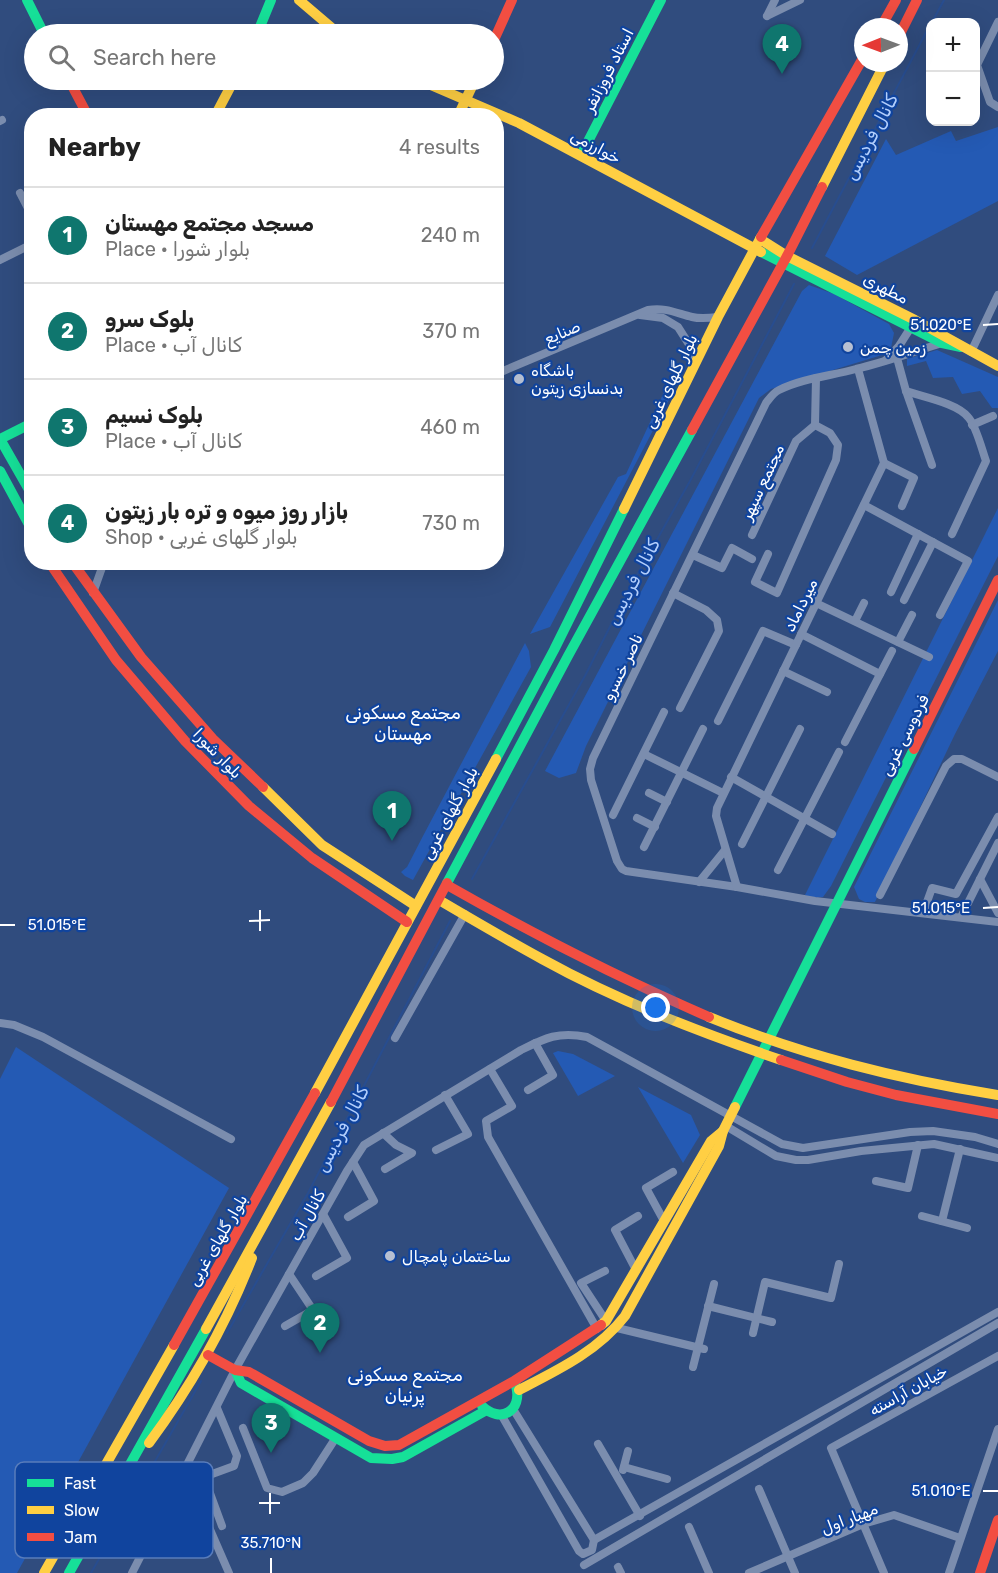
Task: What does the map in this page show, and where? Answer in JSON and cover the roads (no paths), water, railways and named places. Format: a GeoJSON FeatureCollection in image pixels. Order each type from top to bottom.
{"type":"FeatureCollection","features":[{"type":"Feature","properties":{"kind":"main road"},"geometry":{"type":"LineString","coordinates":[[27,0],[39,24]]}},
{"type":"Feature","properties":{"kind":"main road"},"geometry":{"type":"LineString","coordinates":[[261,24],[271,0]]}},
{"type":"Feature","properties":{"kind":"main road"},"geometry":{"type":"LineString","coordinates":[[298,0],[327,24]]}},
{"type":"Feature","properties":{"kind":"main road"},"geometry":{"type":"LineString","coordinates":[[501,24],[512,0]]}},
{"type":"Feature","properties":{"kind":"main road","name":"استاد فروزانفر"},"geometry":{"type":"LineString","coordinates":[[581,155],[661,0]]}},
{"type":"Feature","properties":{"kind":"main road"},"geometry":{"type":"LineString","coordinates":[[885,18],[896,0]]}},
{"type":"Feature","properties":{"kind":"main road"},"geometry":{"type":"LineString","coordinates":[[908,18],[917,0]]}},
{"type":"Feature","properties":{"kind":"main road","name":"بلوار گلهای غربی"},"geometry":{"type":"LineString","coordinates":[[107,1462],[276,1166],[494,763],[554,650],[718,317],[855,72]]}},
{"type":"Feature","properties":{"kind":"main road","name":"بلوار گلهای غربی"},"geometry":{"type":"LineString","coordinates":[[132,1462],[357,1053],[568,656],[798,236],[880,72]]}},
{"type":"Feature","properties":{"kind":"main road"},"geometry":{"type":"LineString","coordinates":[[74,90],[84,108]]}},
{"type":"Feature","properties":{"kind":"main road"},"geometry":{"type":"LineString","coordinates":[[219,108],[229,90]]}},
{"type":"Feature","properties":{"kind":"main road","name":"خوارزمی"},"geometry":{"type":"LineString","coordinates":[[444,90],[486,108]]}},
{"type":"Feature","properties":{"kind":"main road"},"geometry":{"type":"LineString","coordinates":[[462,108],[470,90]]}},
{"type":"Feature","properties":{"kind":"main road","name":"خوارزمی"},"geometry":{"type":"LineString","coordinates":[[504,116],[757,244]]}},
{"type":"Feature","properties":{"kind":"main road"},"geometry":{"type":"LineString","coordinates":[[798,236],[800,253],[810,267]]}},
{"type":"Feature","properties":{"kind":"main road","name":"مطهری"},"geometry":{"type":"LineString","coordinates":[[757,244],[785,260],[810,267],[944,340],[998,366]]}},
{"type":"Feature","properties":{"kind":"main road"},"geometry":{"type":"LineString","coordinates":[[785,260],[913,323]]}},
{"type":"Feature","properties":{"kind":"main road"},"geometry":{"type":"LineString","coordinates":[[24,427],[0,439],[24,481]]}},
{"type":"Feature","properties":{"kind":"main road"},"geometry":{"type":"LineString","coordinates":[[0,471],[24,515]]}},
{"type":"Feature","properties":{"kind":"main road","name":"بلوار شورا"},"geometry":{"type":"LineString","coordinates":[[54,570],[116,660],[185,741],[241,798],[312,858],[407,922]]}},
{"type":"Feature","properties":{"kind":"main road","name":"بلوار شورا"},"geometry":{"type":"LineString","coordinates":[[77,570],[135,649],[213,739],[322,845],[416,906]]}},
{"type":"Feature","properties":{"kind":"main road","name":"فردوسی غربی"},"geometry":{"type":"LineString","coordinates":[[616,1329],[719,1146],[724,1128],[998,580]]}},
{"type":"Feature","properties":{"kind":"main road"},"geometry":{"type":"LineString","coordinates":[[494,763],[506,760],[508,768]]}},
{"type":"Feature","properties":{"kind":"main road"},"geometry":{"type":"LineString","coordinates":[[447,885],[608,973],[769,1041],[899,1079],[998,1095]]}},
{"type":"Feature","properties":{"kind":"main road"},"geometry":{"type":"LineString","coordinates":[[439,900],[543,960],[642,1008],[762,1055],[857,1085],[974,1111],[998,1114]]}},
{"type":"Feature","properties":{"kind":"main road"},"geometry":{"type":"LineString","coordinates":[[465,914],[465,904],[474,901]]}},
{"type":"Feature","properties":{"kind":"main road"},"geometry":{"type":"LineString","coordinates":[[342,1044],[343,1053],[347,1056],[352,1057],[357,1053]]}},
{"type":"Feature","properties":{"kind":"main road"},"geometry":{"type":"LineString","coordinates":[[516,1386],[602,1325],[711,1141],[724,1128]]}},
{"type":"Feature","properties":{"kind":"main road"},"geometry":{"type":"LineString","coordinates":[[133,1462],[190,1387],[223,1329],[263,1226]]}},
{"type":"Feature","properties":{"kind":"main road"},"geometry":{"type":"LineString","coordinates":[[208,1355],[235,1370],[249,1372],[369,1441],[385,1446],[399,1445],[478,1401],[516,1386],[597,1345],[616,1329]]}},
{"type":"Feature","properties":{"kind":"main road"},"geometry":{"type":"LineString","coordinates":[[235,1370],[241,1383],[371,1458],[392,1459],[415,1452],[485,1411]]}},
{"type":"Feature","properties":{"kind":"main road"},"geometry":{"type":"LineString","coordinates":[[478,1401],[485,1411],[502,1416],[513,1409],[518,1401],[516,1386]]}},
{"type":"Feature","properties":{"kind":"main road"},"geometry":{"type":"LineString","coordinates":[[980,1573],[998,1520]]}},
{"type":"Feature","properties":{"kind":"main road","name":"بلوار گلهای غربی"},"geometry":{"type":"LineString","coordinates":[[44,1573],[53,1558]]}},
{"type":"Feature","properties":{"kind":"main road","name":"بلوار گلهای غربی"},"geometry":{"type":"LineString","coordinates":[[69,1573],[78,1558]]}},
{"type":"Feature","properties":{"kind":"street"},"geometry":{"type":"LineString","coordinates":[[775,0],[767,16],[801,0]]}},
{"type":"Feature","properties":{"kind":"street"},"geometry":{"type":"LineString","coordinates":[[998,22],[977,65],[990,102],[998,107]]}},
{"type":"Feature","properties":{"kind":"street"},"geometry":{"type":"LineString","coordinates":[[20,193],[24,201]]}},
{"type":"Feature","properties":{"kind":"street"},"geometry":{"type":"LineString","coordinates":[[0,260],[24,248]]}},
{"type":"Feature","properties":{"kind":"street"},"geometry":{"type":"LineString","coordinates":[[966,350],[998,295]]}},
{"type":"Feature","properties":{"kind":"street","name":"صنایع"},"geometry":{"type":"LineString","coordinates":[[504,371],[639,314],[659,308],[695,318],[718,317]]}},
{"type":"Feature","properties":{"kind":"street"},"geometry":{"type":"LineString","coordinates":[[639,314],[663,318],[678,327],[692,349],[693,371]]}},
{"type":"Feature","properties":{"kind":"street"},"geometry":{"type":"LineString","coordinates":[[885,361],[899,346],[913,323]]}},
{"type":"Feature","properties":{"kind":"street","name":"ناصر خسرو"},"geometry":{"type":"LineString","coordinates":[[944,340],[897,358],[816,378],[773,394],[766,403],[593,758],[590,769],[591,780],[617,861],[622,869],[630,872],[836,903],[998,922]]}},
{"type":"Feature","properties":{"kind":"street"},"geometry":{"type":"LineString","coordinates":[[897,358],[932,465]]}},
{"type":"Feature","properties":{"kind":"street"},"geometry":{"type":"LineString","coordinates":[[858,369],[884,463],[914,478],[902,506]]}},
{"type":"Feature","properties":{"kind":"street"},"geometry":{"type":"LineString","coordinates":[[768,554],[755,582],[777,593],[836,460],[838,445],[830,434],[815,425],[816,378]]}},
{"type":"Feature","properties":{"kind":"street"},"geometry":{"type":"LineString","coordinates":[[906,391],[956,408],[970,418],[986,461],[952,534]]}},
{"type":"Feature","properties":{"kind":"street"},"geometry":{"type":"LineString","coordinates":[[972,425],[993,416]]}},
{"type":"Feature","properties":{"kind":"street","name":"مجتمع سپهر"},"geometry":{"type":"LineString","coordinates":[[752,535],[795,441],[815,425]]}},
{"type":"Feature","properties":{"kind":"street","name":"میرداماد"},"geometry":{"type":"LineString","coordinates":[[737,887],[716,816],[717,808],[884,463]]}},
{"type":"Feature","properties":{"kind":"street"},"geometry":{"type":"LineString","coordinates":[[864,506],[968,561],[940,615]]}},
{"type":"Feature","properties":{"kind":"street"},"geometry":{"type":"LineString","coordinates":[[891,592],[918,534]]}},
{"type":"Feature","properties":{"kind":"street"},"geometry":{"type":"LineString","coordinates":[[904,600],[933,542]]}},
{"type":"Feature","properties":{"kind":"street"},"geometry":{"type":"LineString","coordinates":[[693,555],[722,568],[732,548],[752,559]]}},
{"type":"Feature","properties":{"kind":"street"},"geometry":{"type":"LineString","coordinates":[[93,593],[101,570]]}},
{"type":"Feature","properties":{"kind":"street"},"geometry":{"type":"LineString","coordinates":[[674,593],[706,610],[717,620],[719,631],[680,708]]}},
{"type":"Feature","properties":{"kind":"street"},"geometry":{"type":"LineString","coordinates":[[816,603],[929,657]]}},
{"type":"Feature","properties":{"kind":"street"},"geometry":{"type":"LineString","coordinates":[[855,621],[864,603]]}},
{"type":"Feature","properties":{"kind":"street"},"geometry":{"type":"LineString","coordinates":[[898,642],[912,615]]}},
{"type":"Feature","properties":{"kind":"street"},"geometry":{"type":"LineString","coordinates":[[718,721],[763,631],[796,645]]}},
{"type":"Feature","properties":{"kind":"street"},"geometry":{"type":"LineString","coordinates":[[801,634],[880,674]]}},
{"type":"Feature","properties":{"kind":"street"},"geometry":{"type":"LineString","coordinates":[[845,741],[892,651]]}},
{"type":"Feature","properties":{"kind":"street"},"geometry":{"type":"LineString","coordinates":[[783,671],[827,693]]}},
{"type":"Feature","properties":{"kind":"street"},"geometry":{"type":"LineString","coordinates":[[613,815],[664,712]]}},
{"type":"Feature","properties":{"kind":"street"},"geometry":{"type":"LineString","coordinates":[[644,847],[704,729]]}},
{"type":"Feature","properties":{"kind":"street"},"geometry":{"type":"LineString","coordinates":[[742,844],[800,729]]}},
{"type":"Feature","properties":{"kind":"street"},"geometry":{"type":"LineString","coordinates":[[778,870],[839,752]]}},
{"type":"Feature","properties":{"kind":"street"},"geometry":{"type":"LineString","coordinates":[[644,754],[723,793]]}},
{"type":"Feature","properties":{"kind":"street"},"geometry":{"type":"LineString","coordinates":[[880,895],[946,765],[954,759],[962,759],[998,777]]}},
{"type":"Feature","properties":{"kind":"street"},"geometry":{"type":"LineString","coordinates":[[731,777],[832,834]]}},
{"type":"Feature","properties":{"kind":"street"},"geometry":{"type":"LineString","coordinates":[[649,794],[667,802]]}},
{"type":"Feature","properties":{"kind":"street"},"geometry":{"type":"LineString","coordinates":[[923,913],[932,888],[956,894],[998,817]]}},
{"type":"Feature","properties":{"kind":"street"},"geometry":{"type":"LineString","coordinates":[[637,818],[655,827]]}},
{"type":"Feature","properties":{"kind":"street"},"geometry":{"type":"LineString","coordinates":[[961,917],[998,843]]}},
{"type":"Feature","properties":{"kind":"street"},"geometry":{"type":"LineString","coordinates":[[699,882],[725,850]]}},
{"type":"Feature","properties":{"kind":"street"},"geometry":{"type":"LineString","coordinates":[[980,879],[998,913]]}},
{"type":"Feature","properties":{"kind":"street"},"geometry":{"type":"LineString","coordinates":[[394,1038],[465,914]]}},
{"type":"Feature","properties":{"kind":"street"},"geometry":{"type":"LineString","coordinates":[[0,1023],[14,1025],[43,1036],[231,1139]]}},
{"type":"Feature","properties":{"kind":"street","name":"کانال آب"},"geometry":{"type":"LineString","coordinates":[[188,1462],[235,1370],[352,1162],[364,1145],[445,1095],[547,1037],[571,1033],[587,1037],[782,1144],[792,1147],[803,1148],[909,1132],[933,1131],[975,1137],[998,1144]]}},
{"type":"Feature","properties":{"kind":"street"},"geometry":{"type":"LineString","coordinates":[[528,1090],[553,1075],[535,1043]]}},
{"type":"Feature","properties":{"kind":"street"},"geometry":{"type":"LineString","coordinates":[[490,1069],[512,1106],[486,1121],[488,1137],[602,1325]]}},
{"type":"Feature","properties":{"kind":"street"},"geometry":{"type":"LineString","coordinates":[[436,1150],[468,1134],[445,1095]]}},
{"type":"Feature","properties":{"kind":"street"},"geometry":{"type":"LineString","coordinates":[[724,1128],[776,1156],[796,1160],[808,1160],[861,1150],[934,1144],[998,1158]]}},
{"type":"Feature","properties":{"kind":"street"},"geometry":{"type":"LineString","coordinates":[[383,1133],[396,1145],[412,1153],[385,1168]]}},
{"type":"Feature","properties":{"kind":"street"},"geometry":{"type":"LineString","coordinates":[[876,1181],[908,1188],[918,1145]]}},
{"type":"Feature","properties":{"kind":"street"},"geometry":{"type":"LineString","coordinates":[[942,1221],[960,1149]]}},
{"type":"Feature","properties":{"kind":"street"},"geometry":{"type":"LineString","coordinates":[[348,1217],[374,1201],[352,1162]]}},
{"type":"Feature","properties":{"kind":"street"},"geometry":{"type":"LineString","coordinates":[[664,1221],[646,1188],[673,1172]]}},
{"type":"Feature","properties":{"kind":"street"},"geometry":{"type":"LineString","coordinates":[[316,1276],[346,1258],[323,1214]]}},
{"type":"Feature","properties":{"kind":"street"},"geometry":{"type":"LineString","coordinates":[[636,1270],[615,1230],[638,1216]]}},
{"type":"Feature","properties":{"kind":"street"},"geometry":{"type":"LineString","coordinates":[[922,1216],[967,1228]]}},
{"type":"Feature","properties":{"kind":"street"},"geometry":{"type":"LineString","coordinates":[[753,1333],[765,1282],[831,1298],[840,1264]]}},
{"type":"Feature","properties":{"kind":"street"},"geometry":{"type":"LineString","coordinates":[[602,1325],[581,1283],[605,1271]]}},
{"type":"Feature","properties":{"kind":"street"},"geometry":{"type":"LineString","coordinates":[[285,1326],[313,1310],[289,1274]]}},
{"type":"Feature","properties":{"kind":"street"},"geometry":{"type":"LineString","coordinates":[[693,1367],[701,1348],[714,1284]]}},
{"type":"Feature","properties":{"kind":"street"},"geometry":{"type":"LineString","coordinates":[[708,1306],[772,1322]]}},
{"type":"Feature","properties":{"kind":"street"},"geometry":{"type":"LineString","coordinates":[[502,1416],[579,1551],[583,1554],[588,1552],[594,1543],[640,1516],[998,1312]]}},
{"type":"Feature","properties":{"kind":"street"},"geometry":{"type":"LineString","coordinates":[[584,1565],[998,1323]]}},
{"type":"Feature","properties":{"kind":"street"},"geometry":{"type":"LineString","coordinates":[[616,1329],[701,1348]]}},
{"type":"Feature","properties":{"kind":"street","name":"خیابان آراسته"},"geometry":{"type":"LineString","coordinates":[[863,1524],[831,1448],[998,1356]]}},
{"type":"Feature","properties":{"kind":"street"},"geometry":{"type":"LineString","coordinates":[[213,1474],[234,1466],[237,1456],[217,1408]]}},
{"type":"Feature","properties":{"kind":"street"},"geometry":{"type":"LineString","coordinates":[[513,1409],[600,1555]]}},
{"type":"Feature","properties":{"kind":"street"},"geometry":{"type":"LineString","coordinates":[[243,1428],[267,1488],[282,1492],[303,1483],[313,1473],[335,1439]]}},
{"type":"Feature","properties":{"kind":"street"},"geometry":{"type":"LineString","coordinates":[[949,1573],[998,1429]]}},
{"type":"Feature","properties":{"kind":"street"},"geometry":{"type":"LineString","coordinates":[[598,1444],[640,1516]]}},
{"type":"Feature","properties":{"kind":"street"},"geometry":{"type":"LineString","coordinates":[[620,1481],[628,1451]]}},
{"type":"Feature","properties":{"kind":"street"},"geometry":{"type":"LineString","coordinates":[[624,1467],[667,1479]]}},
{"type":"Feature","properties":{"kind":"street"},"geometry":{"type":"LineString","coordinates":[[759,1489],[795,1573]]}},
{"type":"Feature","properties":{"kind":"street"},"geometry":{"type":"LineString","coordinates":[[213,1502],[222,1526]]}},
{"type":"Feature","properties":{"kind":"street","name":"مهیار اول"},"geometry":{"type":"LineString","coordinates":[[749,1573],[863,1524],[894,1515],[960,1538]]}},
{"type":"Feature","properties":{"kind":"street"},"geometry":{"type":"LineString","coordinates":[[863,1524],[884,1573]]}},
{"type":"Feature","properties":{"kind":"street"},"geometry":{"type":"LineString","coordinates":[[689,1527],[709,1573]]}},
{"type":"Feature","properties":{"kind":"street"},"geometry":{"type":"LineString","coordinates":[[213,1536],[229,1573]]}},
{"type":"Feature","properties":{"kind":"street","name":"کانال آب"},"geometry":{"type":"LineString","coordinates":[[132,1573],[140,1558]]}},
{"type":"Feature","properties":{"kind":"waterway","name":"کانال فردیس"},"geometry":{"type":"LineString","coordinates":[[934,18],[944,0]]}},
{"type":"Feature","properties":{"kind":"waterway","name":"کانال فردیس"},"geometry":{"type":"LineString","coordinates":[[812,248],[926,33]]}},
{"type":"Feature","properties":{"kind":"waterway","name":"کانال فردیس"},"geometry":{"type":"LineString","coordinates":[[472,879],[586,674],[628,591],[690,481],[794,284]]}},
{"type":"Feature","properties":{"kind":"waterway","name":"کانال فردیس"},"geometry":{"type":"LineString","coordinates":[[227,1333],[308,1193],[450,921]]}},
{"type":"Feature","properties":{"kind":"waterway","name":"کانال فردیس"},"geometry":{"type":"LineString","coordinates":[[155,1462],[201,1381]]}},
{"type":"Feature","properties":{"kind":"waterway","name":"کانال فردیس"},"geometry":{"type":"LineString","coordinates":[[91,1573],[100,1558]]}},
{"type":"Feature","properties":{"kind":"place","name":"بازار روز میوه و تره بار زیتون"},"geometry":{"type":"Point","coordinates":[782,74]}},
{"type":"Feature","properties":{"kind":"place","name":"زمین چمن"},"geometry":{"type":"Point","coordinates":[848,347]}},
{"type":"Feature","properties":{"kind":"place","name":"باشگاه بدنسازی زیتون"},"geometry":{"type":"Point","coordinates":[519,379]}},
{"type":"Feature","properties":{"kind":"place","name":"مسجد مجتمع مهستان"},"geometry":{"type":"Point","coordinates":[392,841]}},
{"type":"Feature","properties":{"kind":"place","name":"ساختمان پامچال"},"geometry":{"type":"Point","coordinates":[390,1256]}},
{"type":"Feature","properties":{"kind":"place","name":"بلوک سرو"},"geometry":{"type":"Point","coordinates":[320,1353]}},
{"type":"Feature","properties":{"kind":"place","name":"بلوک نسیم"},"geometry":{"type":"Point","coordinates":[271,1453]}},
{"type":"Feature","properties":{"kind":"district","name":"مجتمع مسکونی مهستان"},"geometry":{"type":"Point","coordinates":[403,723]}},
{"type":"Feature","properties":{"kind":"district","name":"مجتمع مسکونی پرنیان"},"geometry":{"type":"Point","coordinates":[405,1385]}}]}
